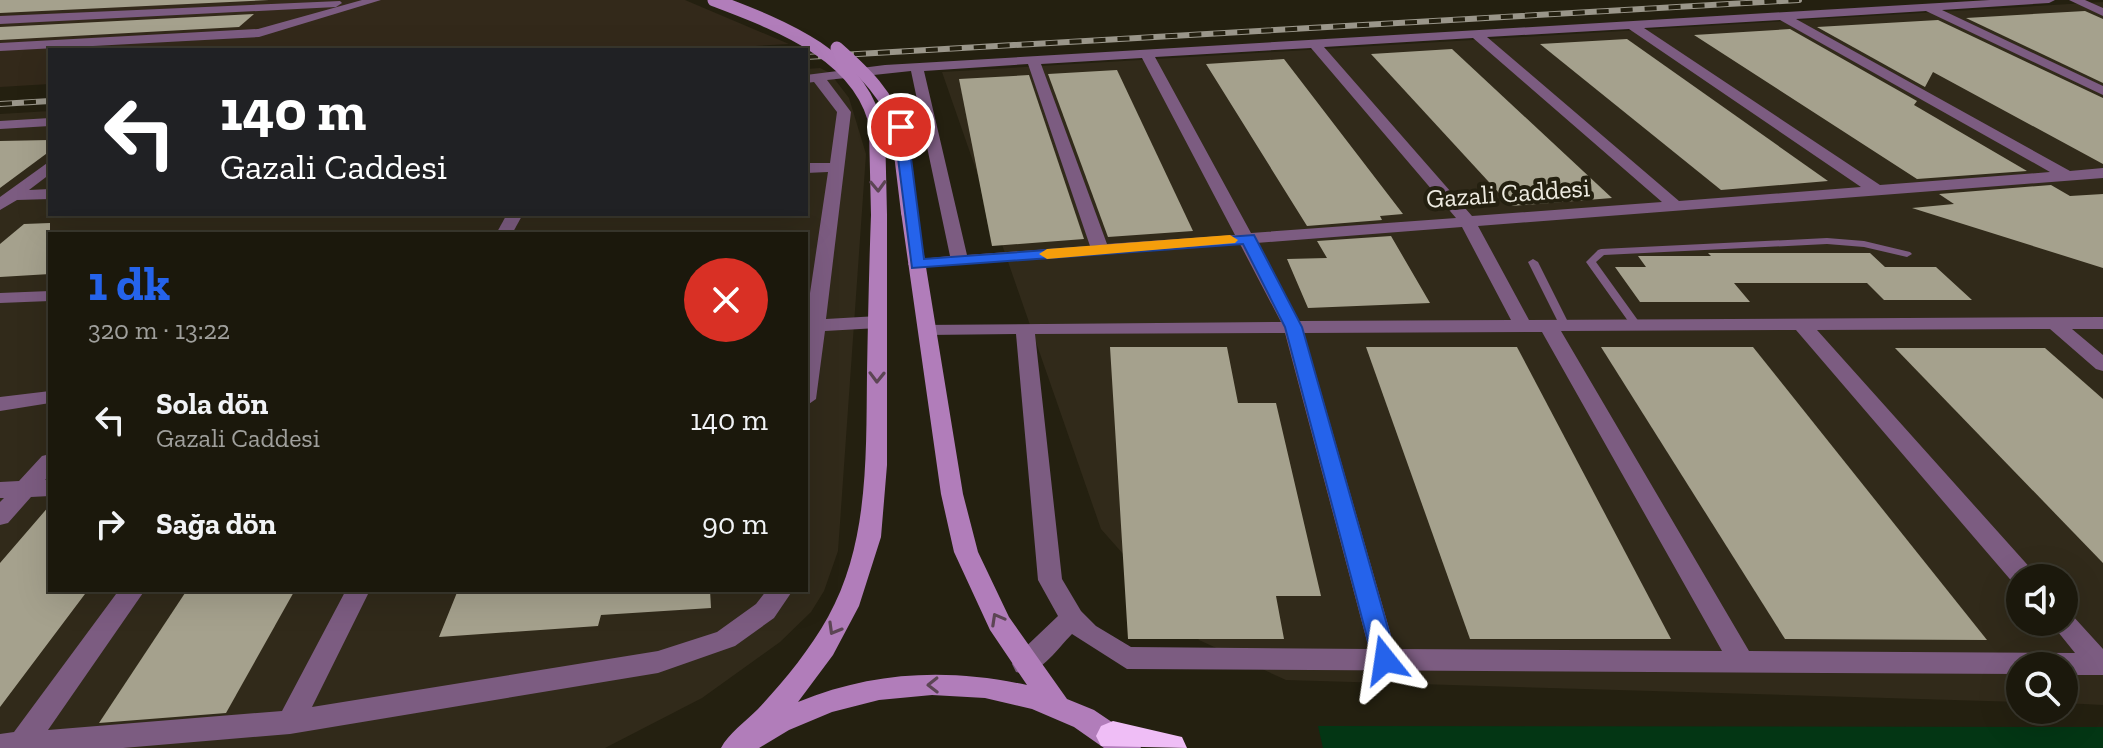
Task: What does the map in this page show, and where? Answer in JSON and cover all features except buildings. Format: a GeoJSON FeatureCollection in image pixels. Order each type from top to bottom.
{"type":"FeatureCollection","features":[{"type":"Feature","properties":{"kind":"highway"},"geometry":{"type":"LineString","coordinates":[[1120,742],[1170,748]]}},
{"type":"Feature","properties":{"kind":"street"},"geometry":{"type":"LineString","coordinates":[[99,42],[153,0]]}},
{"type":"Feature","properties":{"kind":"street"},"geometry":{"type":"LineString","coordinates":[[0,20],[374,0]]}},
{"type":"Feature","properties":{"kind":"street"},"geometry":{"type":"LineString","coordinates":[[0,47],[259,33],[374,0]]}},
{"type":"Feature","properties":{"kind":"street"},"geometry":{"type":"LineString","coordinates":[[714,0],[808,43],[857,85],[875,119],[879,215],[876,494],[865,559],[842,615],[825,645],[787,697],[742,743]]}},
{"type":"Feature","properties":{"kind":"street"},"geometry":{"type":"LineString","coordinates":[[743,0],[822,38],[861,68],[886,96],[904,142],[909,212],[952,494],[966,552],[999,623],[1057,706]]}},
{"type":"Feature","properties":{"kind":"street"},"geometry":{"type":"LineString","coordinates":[[812,79],[917,67],[2049,0]]}},
{"type":"Feature","properties":{"kind":"street"},"geometry":{"type":"LineString","coordinates":[[2075,0],[2103,12]]}},
{"type":"Feature","properties":{"kind":"street"},"geometry":{"type":"LineString","coordinates":[[1928,7],[2103,91]]}},
{"type":"Feature","properties":{"kind":"street"},"geometry":{"type":"LineString","coordinates":[[1783,16],[2068,176]]}},
{"type":"Feature","properties":{"kind":"street"},"geometry":{"type":"LineString","coordinates":[[1632,25],[1876,190]]}},
{"type":"Feature","properties":{"kind":"street"},"geometry":{"type":"LineString","coordinates":[[1476,34],[1676,206]]}},
{"type":"Feature","properties":{"kind":"street"},"geometry":{"type":"LineString","coordinates":[[1315,44],[1468,222],[1523,326]]}},
{"type":"Feature","properties":{"kind":"street"},"geometry":{"type":"LineString","coordinates":[[1146,53],[1293,327],[1385,660]]}},
{"type":"Feature","properties":{"kind":"street"},"geometry":{"type":"LineString","coordinates":[[1033,60],[1100,250]]}},
{"type":"Feature","properties":{"kind":"street"},"geometry":{"type":"LineString","coordinates":[[917,67],[960,261]]}},
{"type":"Feature","properties":{"kind":"street"},"geometry":{"type":"LineString","coordinates":[[808,369],[815,267],[837,167],[844,112],[812,79]]}},
{"type":"Feature","properties":{"kind":"street"},"geometry":{"type":"LineString","coordinates":[[0,125],[48,122]]}},
{"type":"Feature","properties":{"kind":"street"},"geometry":{"type":"LineString","coordinates":[[808,168],[837,167]]}},
{"type":"Feature","properties":{"kind":"street"},"geometry":{"type":"LineString","coordinates":[[6,200],[48,168]]}},
{"type":"Feature","properties":{"kind":"street","name":"Gazali Caddesi"},"geometry":{"type":"LineString","coordinates":[[917,264],[2103,173]]}},
{"type":"Feature","properties":{"kind":"street"},"geometry":{"type":"LineString","coordinates":[[6,200],[48,194]]}},
{"type":"Feature","properties":{"kind":"street"},"geometry":{"type":"LineString","coordinates":[[0,298],[48,296]]}},
{"type":"Feature","properties":{"kind":"street"},"geometry":{"type":"LineString","coordinates":[[811,325],[878,322]]}},
{"type":"Feature","properties":{"kind":"street"},"geometry":{"type":"LineString","coordinates":[[2054,323],[2103,365]]}},
{"type":"Feature","properties":{"kind":"street"},"geometry":{"type":"LineString","coordinates":[[927,329],[2103,323]]}},
{"type":"Feature","properties":{"kind":"street"},"geometry":{"type":"LineString","coordinates":[[1802,325],[2012,564]]}},
{"type":"Feature","properties":{"kind":"street"},"geometry":{"type":"LineString","coordinates":[[1557,326],[1742,663]]}},
{"type":"Feature","properties":{"kind":"street"},"geometry":{"type":"LineString","coordinates":[[1025,329],[1046,561],[1059,600],[1072,618],[1087,633],[1127,658],[2102,664]]}},
{"type":"Feature","properties":{"kind":"street"},"geometry":{"type":"LineString","coordinates":[[0,404],[48,397]]}},
{"type":"Feature","properties":{"kind":"street"},"geometry":{"type":"LineString","coordinates":[[0,517],[48,463]]}},
{"type":"Feature","properties":{"kind":"street"},"geometry":{"type":"LineString","coordinates":[[0,490],[48,488]]}},
{"type":"Feature","properties":{"kind":"street"},"geometry":{"type":"LineString","coordinates":[[11,745],[131,592]]}},
{"type":"Feature","properties":{"kind":"street"},"geometry":{"type":"LineString","coordinates":[[290,722],[357,592]]}},
{"type":"Feature","properties":{"kind":"street"},"geometry":{"type":"LineString","coordinates":[[11,745],[290,722],[681,657],[726,639],[747,626],[765,611],[779,592]]}},
{"type":"Feature","properties":{"kind":"street"},"geometry":{"type":"LineString","coordinates":[[1025,664],[1072,618]]}},
{"type":"Feature","properties":{"kind":"street"},"geometry":{"type":"LineString","coordinates":[[2076,636],[2102,664]]}},
{"type":"Feature","properties":{"kind":"street"},"geometry":{"type":"LineString","coordinates":[[742,743],[809,708],[872,690],[936,683],[998,688],[1057,706],[1120,742]]}},
{"type":"Feature","properties":{"kind":"lane"},"geometry":{"type":"LineString","coordinates":[[1637,326],[1591,262],[1601,252],[1827,241],[1864,244],[1907,254]]}},
{"type":"Feature","properties":{"kind":"lane"},"geometry":{"type":"LineString","coordinates":[[1533,262],[1557,326]]}},
{"type":"Feature","properties":{"kind":"shaded area"},"geometry":{"type":"Polygon","coordinates":[[[0,0],[685,0],[789,44],[720,48],[48,48],[48,84],[0,87],[0,0]]]}},
{"type":"Feature","properties":{"kind":"shaded area"},"geometry":{"type":"Polygon","coordinates":[[[2103,2],[2103,705],[2078,704],[2078,652],[2006,652],[2006,702],[1286,680],[1199,640],[1101,529],[942,72],[2103,2]]]}},
{"type":"Feature","properties":{"kind":"shaded area"},"geometry":{"type":"Polygon","coordinates":[[[820,68],[830,73],[849,98],[866,154],[838,551],[824,591],[811,612],[780,642],[702,698],[605,748],[0,748],[0,114],[48,111],[48,216],[808,216],[808,69],[820,68]]]}},
{"type":"Feature","properties":{"kind":"green space"},"geometry":{"type":"Polygon","coordinates":[[[1318,726],[2103,727],[2103,748],[1323,748],[1318,726]]]}},
{"type":"Feature","properties":{"kind":"railway"},"geometry":{"type":"LineString","coordinates":[[808,57],[1799,0]]}},
{"type":"Feature","properties":{"kind":"railway"},"geometry":{"type":"LineString","coordinates":[[0,104],[48,101]]}},
{"type":"Feature","properties":{"kind":"slow traffic"},"geometry":{"type":"LineString","coordinates":[[1047,254],[1230,240]]}},
{"type":"Feature","properties":{"kind":"route"},"geometry":{"type":"LineString","coordinates":[[901,127],[917,264],[1248,239],[1293,327],[1385,660]]}}]}
